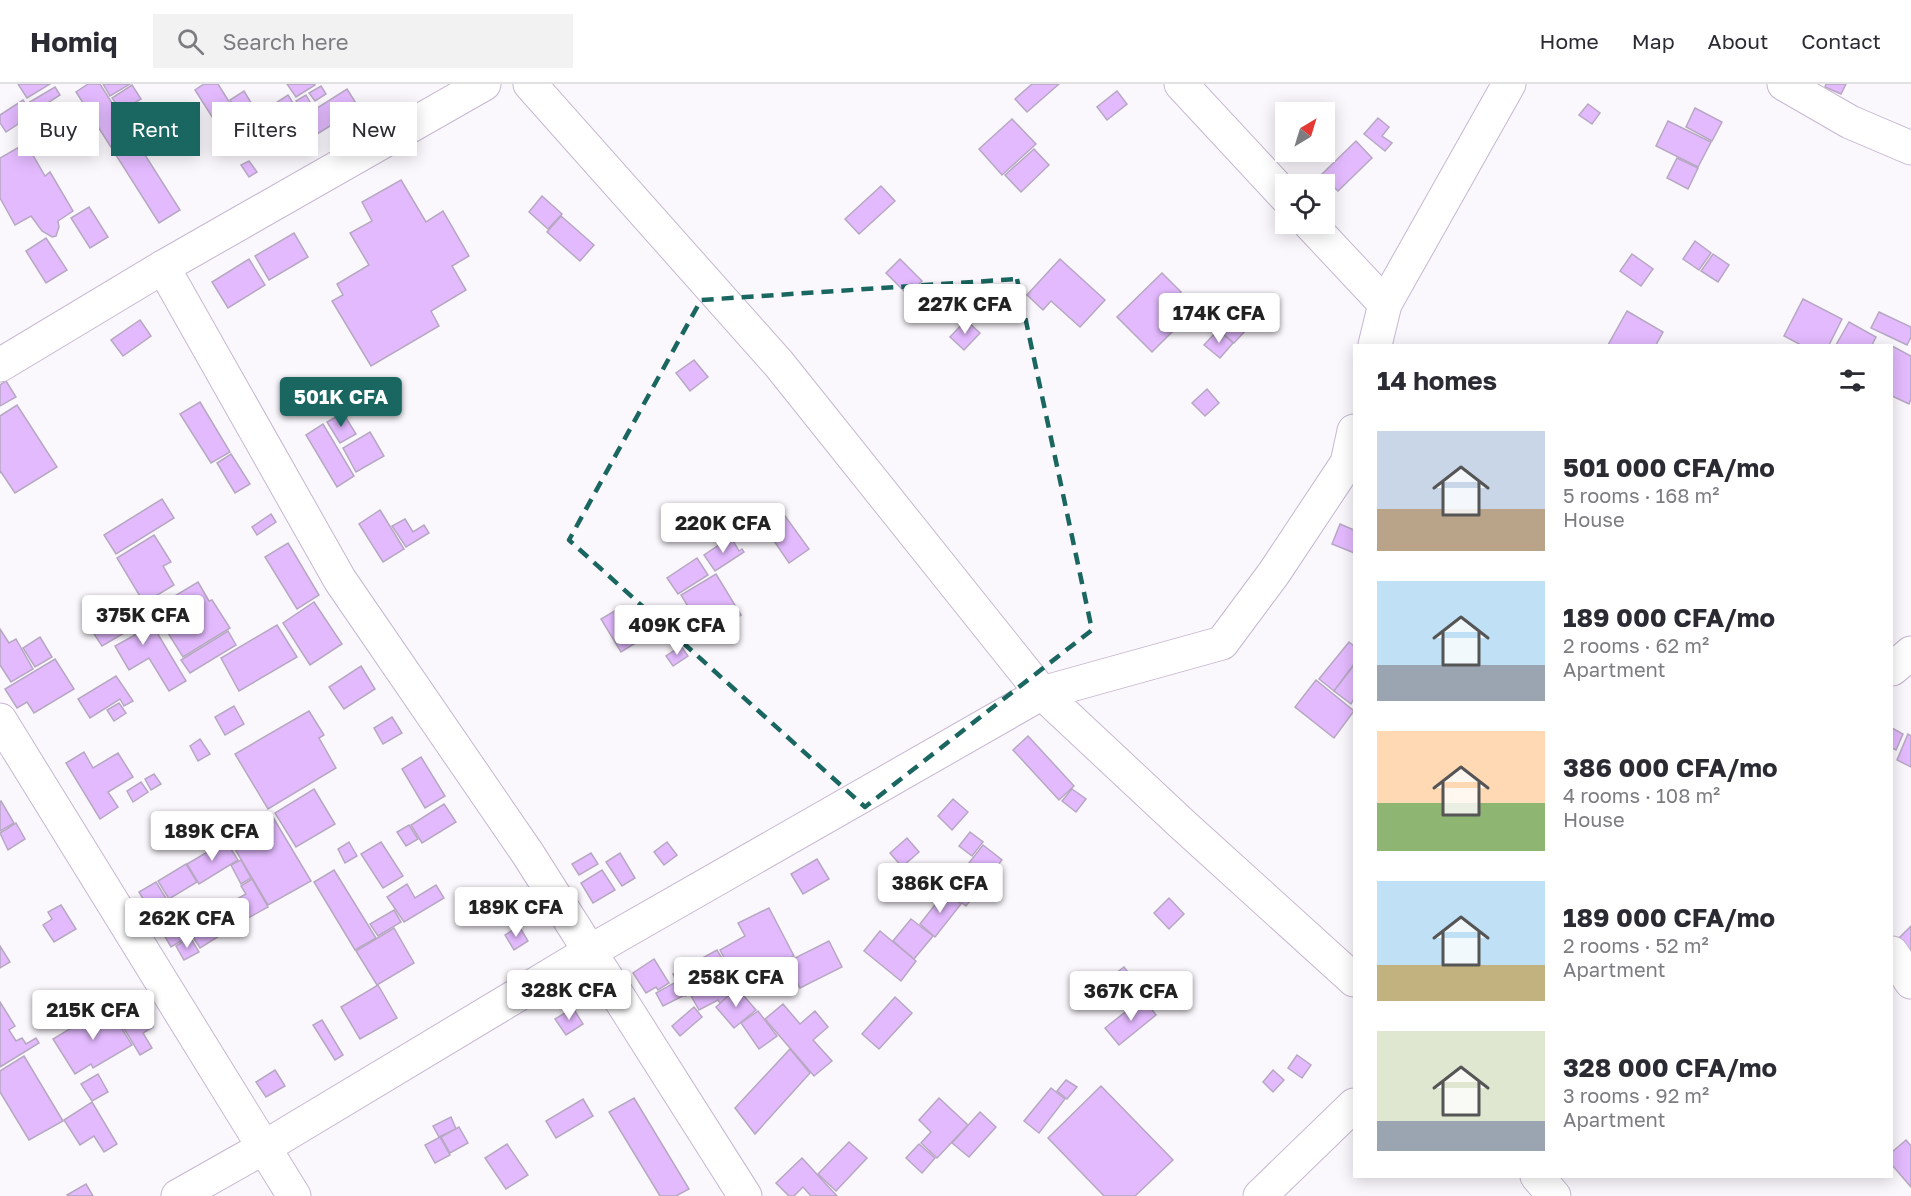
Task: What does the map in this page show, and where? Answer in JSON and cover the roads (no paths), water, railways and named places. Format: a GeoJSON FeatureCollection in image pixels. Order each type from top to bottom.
{"type":"FeatureCollection","features":[{"type":"Feature","properties":{"kind":"street"},"geometry":{"type":"LineString","coordinates":[[0,365],[164,267],[483,84]]}},
{"type":"Feature","properties":{"kind":"street"},"geometry":{"type":"LineString","coordinates":[[530,84],[779,364],[1042,693],[1353,979]]}},
{"type":"Feature","properties":{"kind":"street"},"geometry":{"type":"LineString","coordinates":[[1180,84],[1275,185]]}},
{"type":"Feature","properties":{"kind":"street"},"geometry":{"type":"LineString","coordinates":[[1375,344],[1385,304],[1509,84]]}},
{"type":"Feature","properties":{"kind":"street"},"geometry":{"type":"LineString","coordinates":[[1784,84],[1850,122],[1911,148]]}},
{"type":"Feature","properties":{"kind":"street"},"geometry":{"type":"LineString","coordinates":[[1319,234],[1385,304]]}},
{"type":"Feature","properties":{"kind":"street"},"geometry":{"type":"LineString","coordinates":[[164,267],[340,580],[528,854],[745,1196]]}},
{"type":"Feature","properties":{"kind":"street"},"geometry":{"type":"LineString","coordinates":[[178,1196],[263,1148],[589,952],[1042,693],[1222,643],[1274,573],[1347,463],[1353,436]]}},
{"type":"Feature","properties":{"kind":"street"},"geometry":{"type":"LineString","coordinates":[[1893,668],[1911,653]]}},
{"type":"Feature","properties":{"kind":"street"},"geometry":{"type":"LineString","coordinates":[[1893,669],[1911,661]]}},
{"type":"Feature","properties":{"kind":"street"},"geometry":{"type":"LineString","coordinates":[[0,720],[294,1196]]}},
{"type":"Feature","properties":{"kind":"street"},"geometry":{"type":"LineString","coordinates":[[1893,955],[1911,982]]}},
{"type":"Feature","properties":{"kind":"street"},"geometry":{"type":"LineString","coordinates":[[1260,1196],[1353,1106]]}},
{"type":"Feature","properties":{"kind":"street"},"geometry":{"type":"LineString","coordinates":[[1539,1178],[1554,1196]]}}]}
